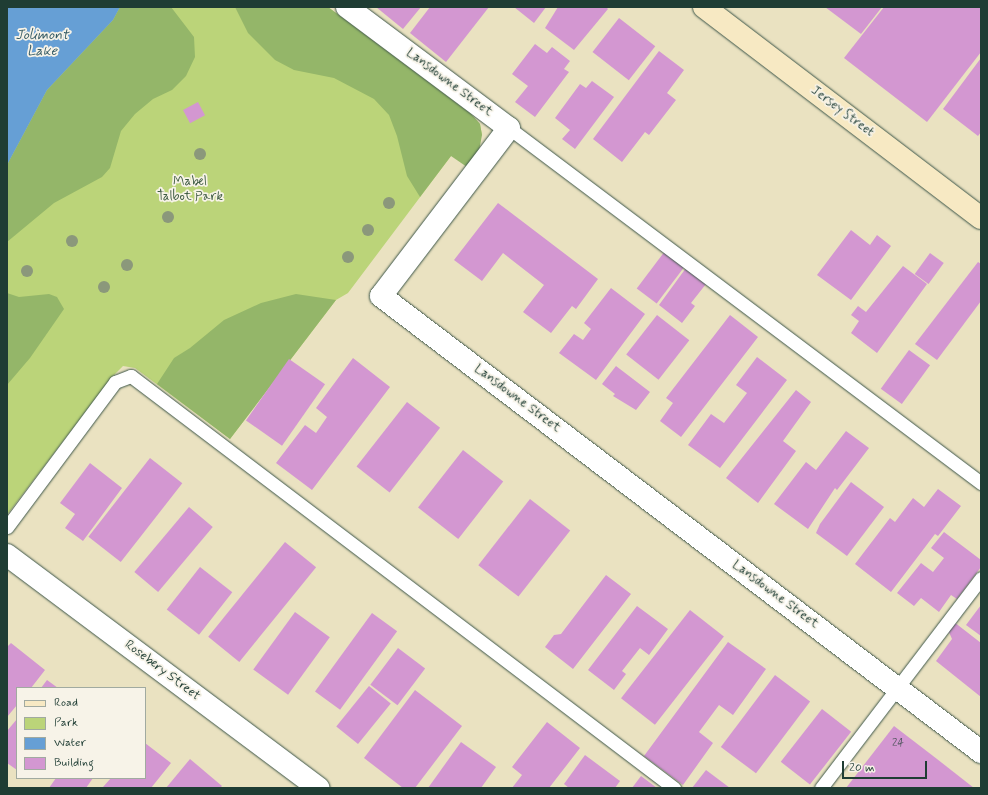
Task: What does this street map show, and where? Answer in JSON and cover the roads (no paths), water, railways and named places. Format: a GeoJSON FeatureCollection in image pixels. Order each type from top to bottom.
{"type":"FeatureCollection","features":[{"type":"Feature","properties":{"kind":"street","name":"Lansdowne Street"},"geometry":{"type":"LineString","coordinates":[[347,7],[509,128],[381,296],[981,752]]}},
{"type":"Feature","properties":{"kind":"street","name":"Jersey Street"},"geometry":{"type":"LineString","coordinates":[[704,7],[981,218]]}},
{"type":"Feature","properties":{"kind":"street","name":"Rosebery Street"},"geometry":{"type":"LineString","coordinates":[[7,555],[318,788]]}},
{"type":"Feature","properties":{"kind":"lane"},"geometry":{"type":"LineString","coordinates":[[509,128],[981,482]]}},
{"type":"Feature","properties":{"kind":"lane"},"geometry":{"type":"LineString","coordinates":[[7,527],[115,382],[131,376],[674,788]]}},
{"type":"Feature","properties":{"kind":"lane"},"geometry":{"type":"LineString","coordinates":[[821,788],[981,578]]}},
{"type":"Feature","properties":{"kind":"water","name":"Jolimont Lake"},"geometry":{"type":"Polygon","coordinates":[[[7,7],[120,7],[113,20],[47,90],[7,165],[7,7]]]}},
{"type":"Feature","properties":{"kind":"park label","name":"Mabel Talbot Park"},"geometry":{"type":"Point","coordinates":[190,190]}}]}
